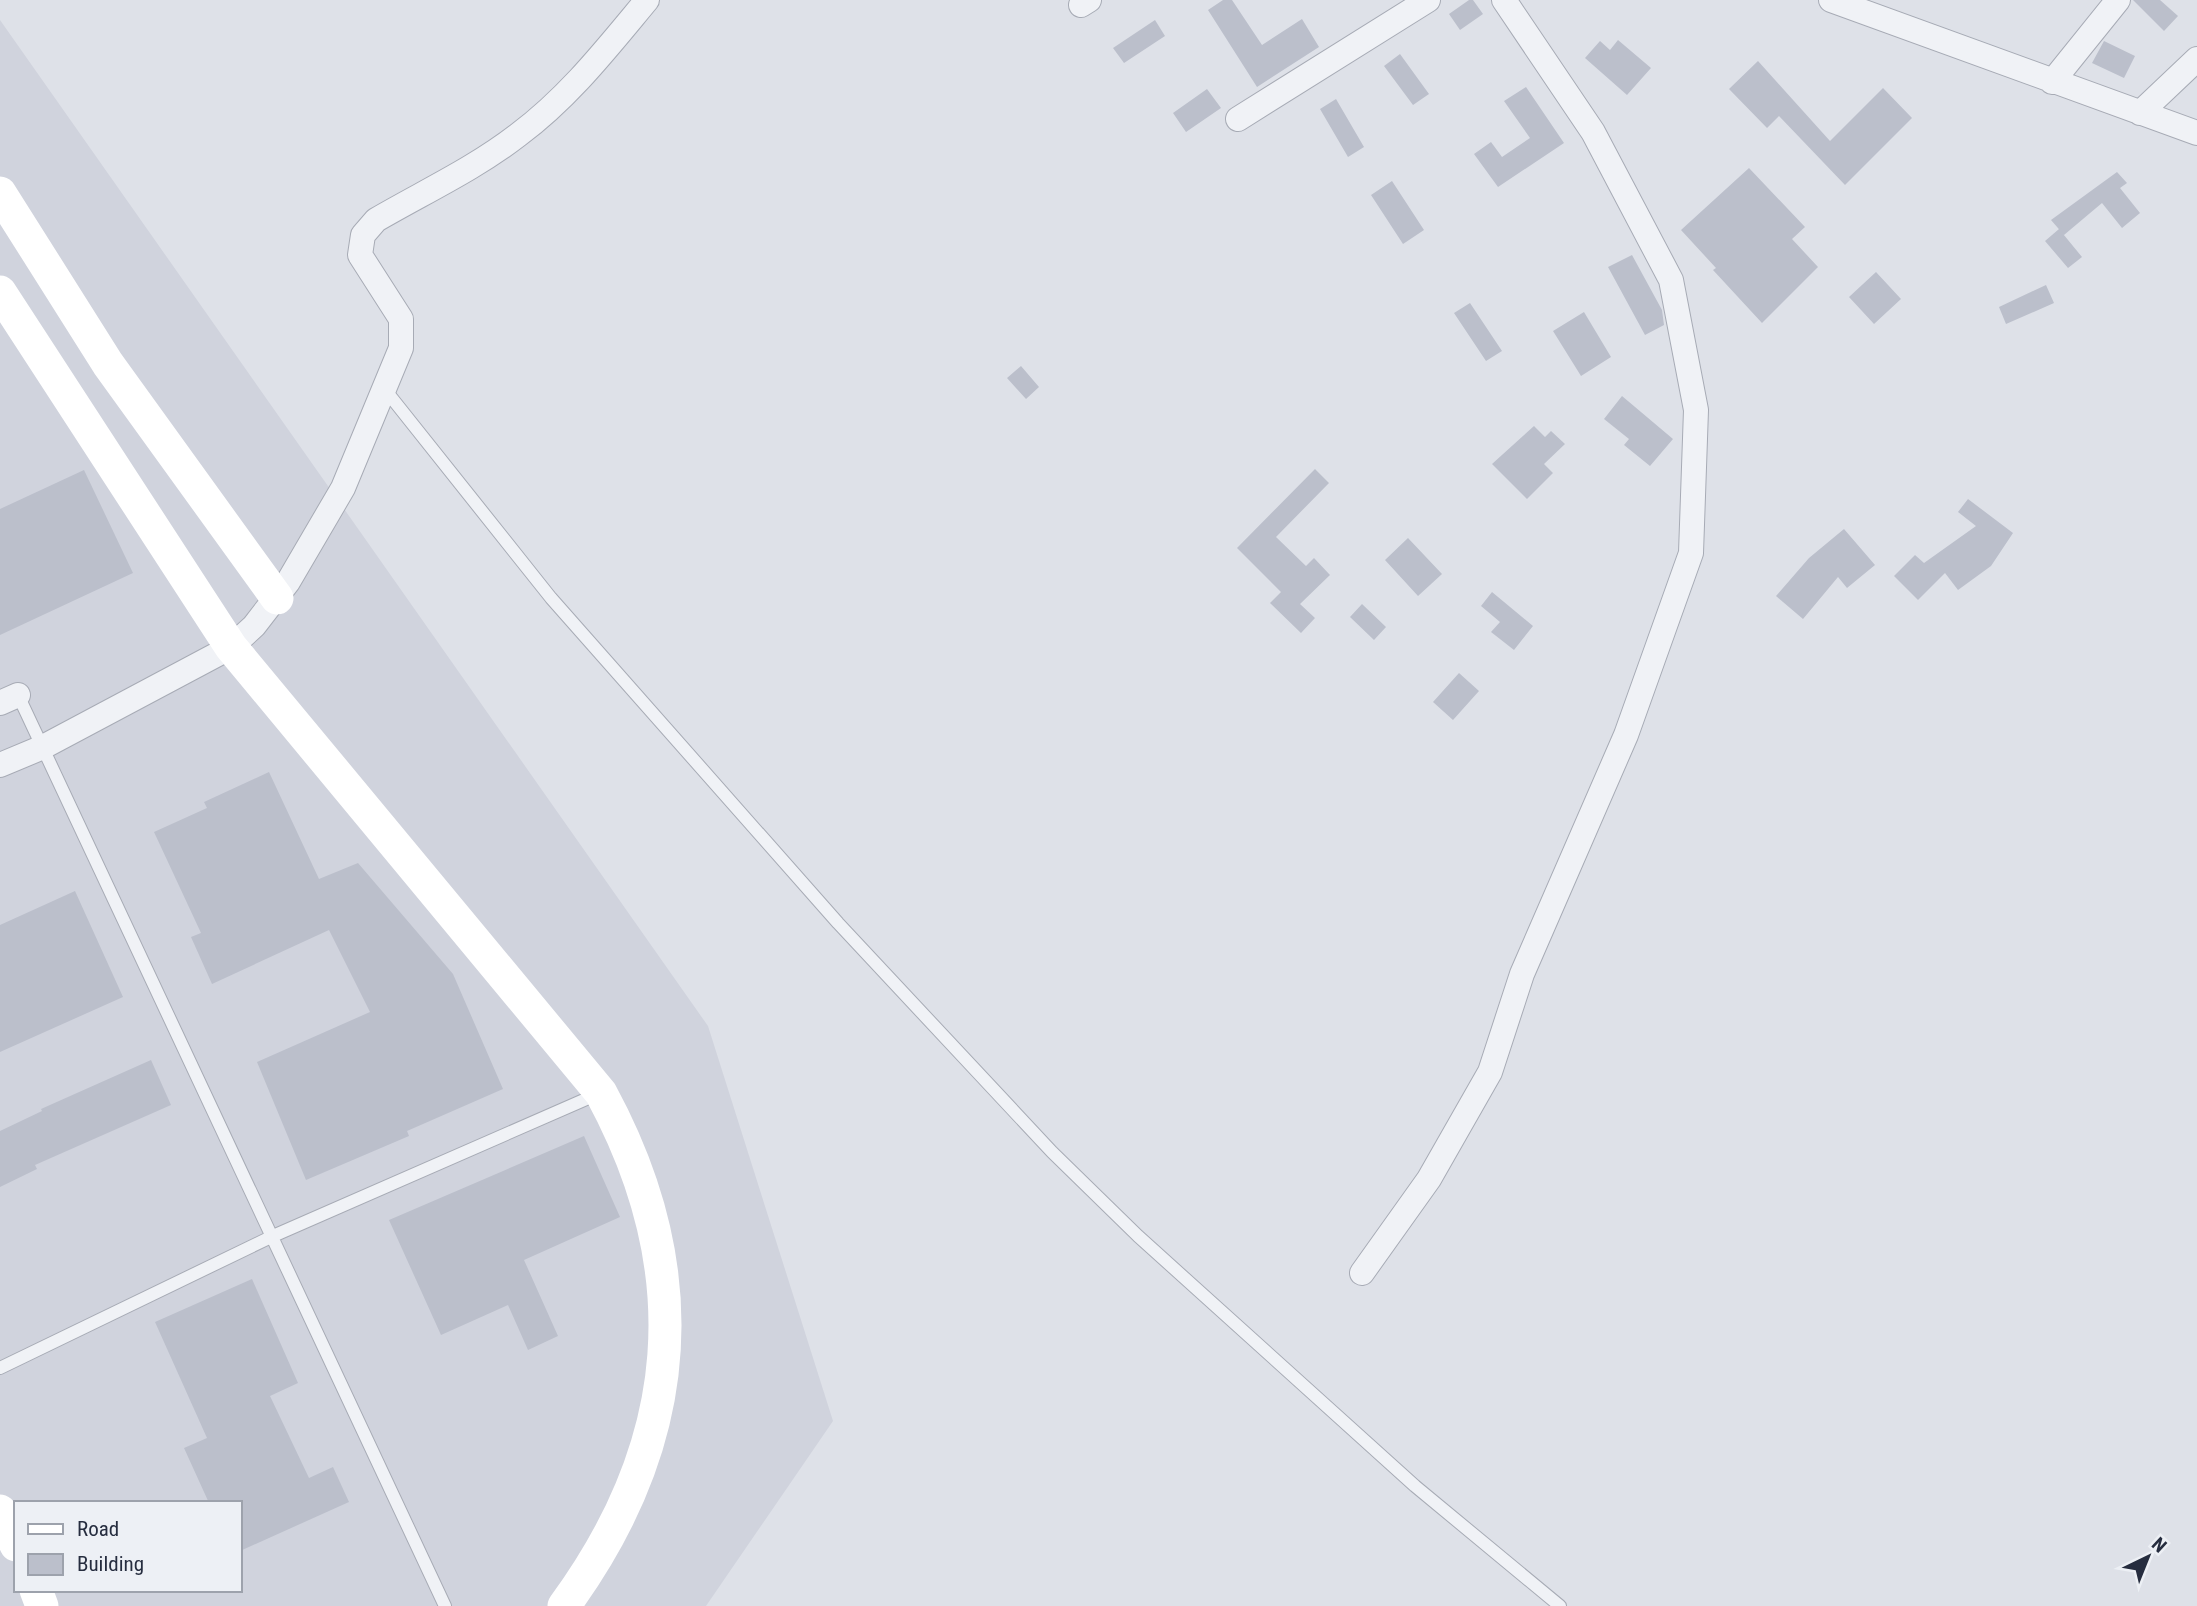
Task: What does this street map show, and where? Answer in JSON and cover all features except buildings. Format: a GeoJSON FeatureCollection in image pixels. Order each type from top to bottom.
{"type":"FeatureCollection","features":[{"type":"Feature","properties":{"kind":"street"},"geometry":{"type":"LineString","coordinates":[[0,765],[43,747],[231,647],[254,626],[276,598],[343,488],[383,387],[398,357],[401,319],[360,255],[363,235],[368,226],[486,158],[518,135],[577,83],[648,0]]}},
{"type":"Feature","properties":{"kind":"street"},"geometry":{"type":"LineString","coordinates":[[1238,119],[1428,0]]}},
{"type":"Feature","properties":{"kind":"street"},"geometry":{"type":"LineString","coordinates":[[1362,1273],[1429,1179],[1490,1072],[1522,974],[1626,735],[1690,553],[1696,410],[1671,281],[1593,132],[1504,0]]}},
{"type":"Feature","properties":{"kind":"street"},"geometry":{"type":"LineString","coordinates":[[1832,0],[2197,133]]}},
{"type":"Feature","properties":{"kind":"street"},"geometry":{"type":"LineString","coordinates":[[2052,82],[2118,0]]}},
{"type":"Feature","properties":{"kind":"street"},"geometry":{"type":"LineString","coordinates":[[2140,113],[2197,58]]}},
{"type":"Feature","properties":{"kind":"street"},"geometry":{"type":"LineString","coordinates":[[0,193],[108,364],[276,598]]}},
{"type":"Feature","properties":{"kind":"street"},"geometry":{"type":"LineString","coordinates":[[0,292],[231,647],[601,1093],[632,1155],[653,1222],[662,1267],[664,1360],[658,1406],[631,1495],[611,1537],[564,1606]]}},
{"type":"Feature","properties":{"kind":"street"},"geometry":{"type":"LineString","coordinates":[[0,1511],[14,1541]]}},
{"type":"Feature","properties":{"kind":"lane"},"geometry":{"type":"LineString","coordinates":[[383,387],[570,619],[838,922],[1052,1152],[1138,1236],[1415,1486],[1560,1606]]}},
{"type":"Feature","properties":{"kind":"lane"},"geometry":{"type":"LineString","coordinates":[[9,699],[43,747],[445,1606]]}},
{"type":"Feature","properties":{"kind":"lane"},"geometry":{"type":"LineString","coordinates":[[0,1368],[273,1236],[601,1093]]}},
{"type":"Feature","properties":{"kind":"shaded area"},"geometry":{"type":"Polygon","coordinates":[[[0,20],[708,1026],[833,1421],[706,1606],[0,1606],[0,20]]]}}]}
